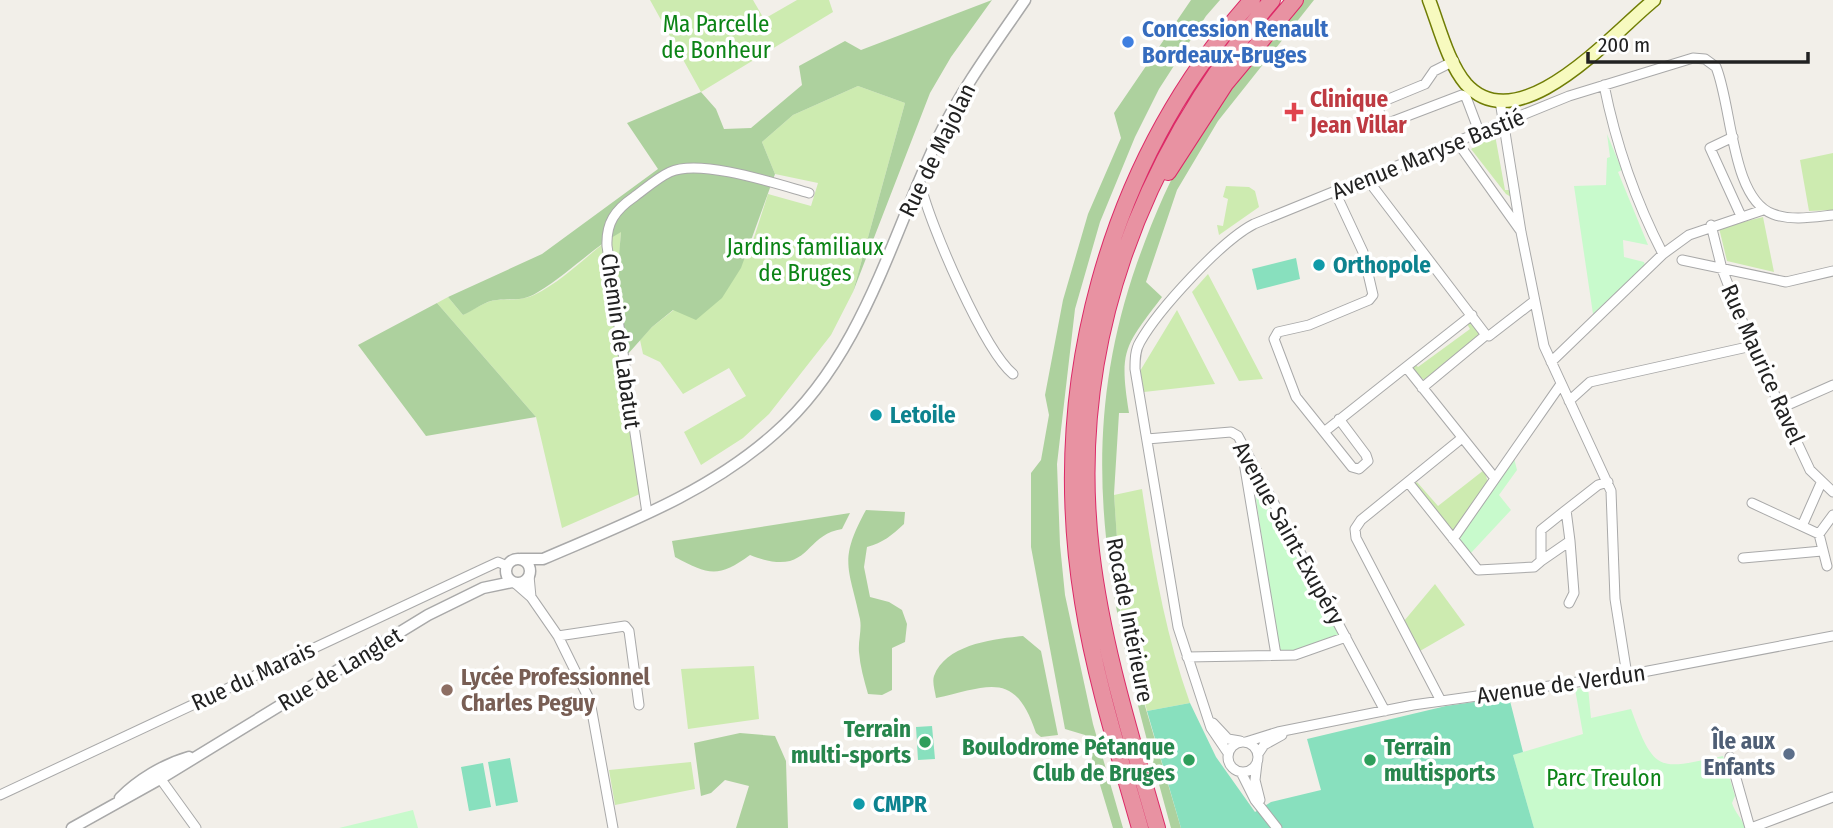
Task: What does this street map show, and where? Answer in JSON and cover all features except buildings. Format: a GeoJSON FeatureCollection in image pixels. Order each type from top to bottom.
{"type":"FeatureCollection","features":[{"type":"Feature","properties":{"kind":"highway"},"geometry":{"type":"LineString","coordinates":[[1140,828],[1099,679],[1083,601],[1073,523],[1072,454],[1076,393],[1093,305],[1117,225],[1153,143],[1245,0]]}},
{"type":"Feature","properties":{"kind":"highway"},"geometry":{"type":"LineString","coordinates":[[1211,50],[1252,0]]}},
{"type":"Feature","properties":{"kind":"highway","name":"Rocade Intérieure"},"geometry":{"type":"LineString","coordinates":[[1157,828],[1110,654],[1091,548],[1090,412],[1101,339],[1116,280],[1140,208],[1177,131],[1214,74],[1272,0]]}},
{"type":"Feature","properties":{"kind":"highway"},"geometry":{"type":"LineString","coordinates":[[1116,280],[1149,208],[1190,134],[1253,48],[1295,0]]}},
{"type":"Feature","properties":{"kind":"main road"},"geometry":{"type":"LineString","coordinates":[[1429,0],[1466,83],[1480,95],[1500,101],[1520,100],[1549,88],[1654,0]]}},
{"type":"Feature","properties":{"kind":"street","name":"Rue de Majolan"},"geometry":{"type":"LineString","coordinates":[[521,559],[543,559],[648,513],[731,468],[777,432],[815,390],[855,329],[917,184],[969,83],[1025,0]]}},
{"type":"Feature","properties":{"kind":"street","name":"Avenue Maryse Bastié"},"geometry":{"type":"LineString","coordinates":[[1147,439],[1135,369],[1141,340],[1189,282],[1239,233],[1254,224],[1569,96],[1693,58],[1705,59],[1718,72],[1747,188],[1763,209]]}},
{"type":"Feature","properties":{"kind":"street"},"geometry":{"type":"LineString","coordinates":[[1454,61],[1434,71],[1425,84],[1379,103],[1377,108],[1386,124],[1462,95],[1466,97],[1480,134]]}},
{"type":"Feature","properties":{"kind":"street"},"geometry":{"type":"LineString","coordinates":[[1604,85],[1614,136],[1646,223],[1663,254]]}},
{"type":"Feature","properties":{"kind":"street"},"geometry":{"type":"LineString","coordinates":[[1500,101],[1534,302],[1551,362],[1611,492],[1618,637],[1626,675]]}},
{"type":"Feature","properties":{"kind":"street"},"geometry":{"type":"LineString","coordinates":[[1733,137],[1710,148],[1741,216]]}},
{"type":"Feature","properties":{"kind":"street"},"geometry":{"type":"LineString","coordinates":[[1458,143],[1521,232]]}},
{"type":"Feature","properties":{"kind":"street","name":"Chemin de Labatut"},"geometry":{"type":"LineString","coordinates":[[648,513],[607,246],[611,216],[671,171],[688,167],[727,173],[809,193]]}},
{"type":"Feature","properties":{"kind":"street"},"geometry":{"type":"LineString","coordinates":[[1367,179],[1486,335]]}},
{"type":"Feature","properties":{"kind":"street"},"geometry":{"type":"LineString","coordinates":[[917,184],[921,186],[936,232],[976,316],[1001,364],[1013,374]]}},
{"type":"Feature","properties":{"kind":"street"},"geometry":{"type":"LineString","coordinates":[[1335,192],[1363,252],[1373,295],[1369,300],[1275,335],[1274,342],[1296,397],[1352,467],[1359,469],[1368,461],[1366,455],[1339,419]]}},
{"type":"Feature","properties":{"kind":"street"},"geometry":{"type":"LineString","coordinates":[[1551,362],[1663,254],[1689,235],[1711,225],[1763,209],[1782,217],[1833,215]]}},
{"type":"Feature","properties":{"kind":"street","name":"Rue Maurice Ravel"},"geometry":{"type":"LineString","coordinates":[[1711,225],[1723,268],[1752,346],[1810,470],[1833,492]]}},
{"type":"Feature","properties":{"kind":"street"},"geometry":{"type":"LineString","coordinates":[[1682,260],[1786,282],[1833,271]]}},
{"type":"Feature","properties":{"kind":"street"},"geometry":{"type":"LineString","coordinates":[[1422,388],[1486,335],[1489,336],[1534,302]]}},
{"type":"Feature","properties":{"kind":"street"},"geometry":{"type":"LineString","coordinates":[[1324,432],[1472,315]]}},
{"type":"Feature","properties":{"kind":"street"},"geometry":{"type":"LineString","coordinates":[[1569,401],[1590,382],[1752,346]]}},
{"type":"Feature","properties":{"kind":"street"},"geometry":{"type":"LineString","coordinates":[[1406,368],[1494,477]]}},
{"type":"Feature","properties":{"kind":"street"},"geometry":{"type":"LineString","coordinates":[[1453,539],[1561,384]]}},
{"type":"Feature","properties":{"kind":"street"},"geometry":{"type":"LineString","coordinates":[[1781,408],[1833,385]]}},
{"type":"Feature","properties":{"kind":"street","name":"Avenue Saint-Exupéry"},"geometry":{"type":"LineString","coordinates":[[1147,439],[1231,432],[1240,440],[1385,711]]}},
{"type":"Feature","properties":{"kind":"street"},"geometry":{"type":"LineString","coordinates":[[1441,701],[1356,538],[1355,529],[1361,520],[1462,438]]}},
{"type":"Feature","properties":{"kind":"street"},"geometry":{"type":"LineString","coordinates":[[1147,439],[1173,604],[1187,657],[1215,737],[1228,753],[1231,767],[1241,772],[1250,770],[1257,759]]}},
{"type":"Feature","properties":{"kind":"street"},"geometry":{"type":"LineString","coordinates":[[1240,440],[1276,655]]}},
{"type":"Feature","properties":{"kind":"street"},"geometry":{"type":"LineString","coordinates":[[1408,482],[1453,539],[1483,571],[1534,567],[1570,541]]}},
{"type":"Feature","properties":{"kind":"street"},"geometry":{"type":"LineString","coordinates":[[1541,561],[1541,530],[1598,485],[1608,482]]}},
{"type":"Feature","properties":{"kind":"street"},"geometry":{"type":"LineString","coordinates":[[1802,526],[1821,483]]}},
{"type":"Feature","properties":{"kind":"street"},"geometry":{"type":"LineString","coordinates":[[1752,503],[1819,534]]}},
{"type":"Feature","properties":{"kind":"street"},"geometry":{"type":"LineString","coordinates":[[1566,510],[1574,593],[1569,603]]}},
{"type":"Feature","properties":{"kind":"street"},"geometry":{"type":"LineString","coordinates":[[1827,566],[1819,534],[1833,515]]}},
{"type":"Feature","properties":{"kind":"street"},"geometry":{"type":"LineString","coordinates":[[1743,558],[1822,551]]}},
{"type":"Feature","properties":{"kind":"street"},"geometry":{"type":"LineString","coordinates":[[531,597],[527,563],[521,559],[513,560],[507,566],[507,577],[531,597],[558,636],[590,701],[613,828]]}},
{"type":"Feature","properties":{"kind":"street","name":"Rue de Majolan"},"geometry":{"type":"LineString","coordinates":[[530,575],[543,559]]}},
{"type":"Feature","properties":{"kind":"street","name":"Rue du Marais"},"geometry":{"type":"LineString","coordinates":[[0,795],[498,562],[507,566]]}},
{"type":"Feature","properties":{"kind":"street","name":"Rue de Langlet"},"geometry":{"type":"LineString","coordinates":[[72,828],[113,805],[130,788],[158,776],[174,761],[198,754],[428,615],[483,588],[507,566]]}},
{"type":"Feature","properties":{"kind":"street"},"geometry":{"type":"LineString","coordinates":[[513,583],[522,583],[530,575]]}},
{"type":"Feature","properties":{"kind":"street","name":"Rue de Langlet"},"geometry":{"type":"LineString","coordinates":[[483,588],[513,583]]}},
{"type":"Feature","properties":{"kind":"street"},"geometry":{"type":"LineString","coordinates":[[558,636],[625,626],[629,631],[639,705]]}},
{"type":"Feature","properties":{"kind":"street","name":"Avenue de Verdun"},"geometry":{"type":"LineString","coordinates":[[1243,741],[1441,701],[1626,675],[1833,636]]}},
{"type":"Feature","properties":{"kind":"street"},"geometry":{"type":"LineString","coordinates":[[1187,657],[1295,655],[1346,637]]}},
{"type":"Feature","properties":{"kind":"street"},"geometry":{"type":"LineString","coordinates":[[1208,716],[1220,733],[1254,746],[1257,759],[1255,780],[1263,808]]}},
{"type":"Feature","properties":{"kind":"street","name":"Avenue de Verdun"},"geometry":{"type":"LineString","coordinates":[[1257,759],[1264,745],[1290,731]]}},
{"type":"Feature","properties":{"kind":"street"},"geometry":{"type":"LineString","coordinates":[[1228,753],[1232,746],[1243,741]]}},
{"type":"Feature","properties":{"kind":"street"},"geometry":{"type":"LineString","coordinates":[[1730,757],[1751,828],[1833,797]]}},
{"type":"Feature","properties":{"kind":"street"},"geometry":{"type":"LineString","coordinates":[[1241,772],[1248,788],[1277,828]]}},
{"type":"Feature","properties":{"kind":"street"},"geometry":{"type":"LineString","coordinates":[[158,776],[196,828]]}},
{"type":"Feature","properties":{"kind":"green space","name":"Ma Parcelle de Bonheur"},"geometry":{"type":"Polygon","coordinates":[[[650,0],[753,0],[764,19],[797,0],[829,0],[833,12],[701,92],[650,0]]]}},
{"type":"Feature","properties":{"kind":"green space"},"geometry":{"type":"Polygon","coordinates":[[[992,0],[951,57],[930,93],[853,292],[905,103],[858,86],[793,115],[762,142],[775,174],[741,268],[722,298],[696,320],[673,310],[652,327],[627,355],[618,267],[621,232],[549,285],[528,297],[493,300],[463,315],[448,297],[542,254],[658,169],[627,123],[701,92],[716,109],[724,129],[751,128],[802,85],[799,66],[845,41],[861,50],[992,0]]]}},
{"type":"Feature","properties":{"kind":"green space"},"geometry":{"type":"Polygon","coordinates":[[[1191,0],[1220,0],[1206,16],[1159,89],[1135,137],[1100,222],[1075,309],[1057,464],[1065,595],[1093,724],[1123,828],[1113,828],[1085,735],[1065,729],[1031,547],[1031,473],[1041,460],[1049,415],[1045,395],[1063,300],[1088,214],[1121,138],[1114,113],[1191,0]]]}},
{"type":"Feature","properties":{"kind":"green space"},"geometry":{"type":"Polygon","coordinates":[[[1303,0],[1314,0],[1218,121],[1177,190],[1146,282],[1162,297],[1132,339],[1125,362],[1129,413],[1119,413],[1114,494],[1118,554],[1115,589],[1135,672],[1181,828],[1171,828],[1133,685],[1107,547],[1102,479],[1105,409],[1116,337],[1137,263],[1178,167],[1195,138],[1246,67],[1303,0]]]}},
{"type":"Feature","properties":{"kind":"green space","name":"Jardins familiaux de Bruges"},"geometry":{"type":"Polygon","coordinates":[[[858,86],[905,103],[853,292],[831,335],[769,414],[743,438],[701,465],[684,432],[746,396],[729,368],[683,394],[660,362],[643,354],[640,340],[652,327],[750,250],[768,194],[811,206],[818,183],[775,174],[762,142],[793,115],[858,86]]]}},
{"type":"Feature","properties":{"kind":"green space"},"geometry":{"type":"Polygon","coordinates":[[[1607,134],[1622,170],[1618,172],[1648,245],[1623,240],[1624,257],[1644,262],[1645,265],[1593,314],[1574,186],[1606,185],[1607,158],[1610,157],[1607,134]]]}},
{"type":"Feature","properties":{"kind":"green space"},"geometry":{"type":"Polygon","coordinates":[[[1495,135],[1505,190],[1510,190],[1511,197],[1506,194],[1471,149],[1495,135]]]}},
{"type":"Feature","properties":{"kind":"green space"},"geometry":{"type":"Polygon","coordinates":[[[1833,153],[1833,210],[1809,211],[1800,160],[1833,153]]]}},
{"type":"Feature","properties":{"kind":"green space"},"geometry":{"type":"Polygon","coordinates":[[[1226,186],[1249,187],[1255,191],[1259,207],[1219,235],[1217,225],[1223,226],[1228,199],[1223,197],[1226,186]]]}},
{"type":"Feature","properties":{"kind":"green space"},"geometry":{"type":"Polygon","coordinates":[[[1763,217],[1774,272],[1727,261],[1719,228],[1763,217]]]}},
{"type":"Feature","properties":{"kind":"green space"},"geometry":{"type":"Polygon","coordinates":[[[621,231],[619,262],[623,327],[649,490],[562,528],[536,417],[437,303],[448,297],[463,315],[493,300],[520,299],[534,295],[557,281],[621,231]]]}},
{"type":"Feature","properties":{"kind":"green space"},"geometry":{"type":"Polygon","coordinates":[[[1296,258],[1300,279],[1257,290],[1252,269],[1296,258]]]}},
{"type":"Feature","properties":{"kind":"green space"},"geometry":{"type":"Polygon","coordinates":[[[1208,274],[1263,379],[1239,381],[1192,292],[1208,274]]]}},
{"type":"Feature","properties":{"kind":"green space"},"geometry":{"type":"Polygon","coordinates":[[[437,303],[536,417],[426,436],[358,345],[437,303]]]}},
{"type":"Feature","properties":{"kind":"green space"},"geometry":{"type":"Polygon","coordinates":[[[1177,310],[1215,384],[1144,392],[1140,371],[1177,310]]]}},
{"type":"Feature","properties":{"kind":"green space"},"geometry":{"type":"Polygon","coordinates":[[[1471,322],[1478,329],[1478,337],[1425,380],[1416,375],[1412,367],[1415,364],[1418,367],[1470,329],[1467,324],[1471,322]]]}},
{"type":"Feature","properties":{"kind":"green space"},"geometry":{"type":"Polygon","coordinates":[[[1514,458],[1517,470],[1499,495],[1511,510],[1470,554],[1460,541],[1461,534],[1514,458]]]}},
{"type":"Feature","properties":{"kind":"green space"},"geometry":{"type":"Polygon","coordinates":[[[1484,470],[1488,482],[1453,531],[1413,485],[1417,482],[1438,506],[1484,470]]]}},
{"type":"Feature","properties":{"kind":"green space"},"geometry":{"type":"Polygon","coordinates":[[[1252,473],[1339,632],[1338,636],[1295,652],[1279,650],[1252,473]]]}},
{"type":"Feature","properties":{"kind":"green space"},"geometry":{"type":"Polygon","coordinates":[[[1142,489],[1167,624],[1190,703],[1147,711],[1115,589],[1118,554],[1114,495],[1142,489]]]}},
{"type":"Feature","properties":{"kind":"green space"},"geometry":{"type":"Polygon","coordinates":[[[866,510],[905,512],[904,524],[887,538],[867,547],[864,567],[870,597],[889,602],[902,610],[907,624],[905,642],[892,648],[892,690],[882,695],[868,694],[860,662],[860,619],[848,564],[852,541],[866,510]]]}},
{"type":"Feature","properties":{"kind":"green space"},"geometry":{"type":"Polygon","coordinates":[[[850,513],[842,529],[829,533],[795,559],[784,562],[750,555],[730,568],[713,571],[696,568],[675,557],[672,541],[850,513]]]}},
{"type":"Feature","properties":{"kind":"green space"},"geometry":{"type":"Polygon","coordinates":[[[1435,584],[1465,625],[1420,651],[1404,621],[1435,584]]]}},
{"type":"Feature","properties":{"kind":"green space"},"geometry":{"type":"Polygon","coordinates":[[[1023,636],[1041,651],[1058,735],[1041,737],[1036,733],[1019,699],[998,687],[936,698],[934,676],[940,665],[949,657],[972,645],[1023,636]]]}},
{"type":"Feature","properties":{"kind":"green space"},"geometry":{"type":"Polygon","coordinates":[[[754,666],[759,719],[688,729],[681,669],[754,666]]]}},
{"type":"Feature","properties":{"kind":"green space","name":"Parc Treulon"},"geometry":{"type":"Polygon","coordinates":[[[1588,687],[1591,718],[1631,709],[1646,746],[1662,762],[1685,763],[1723,756],[1735,796],[1732,803],[1745,828],[1534,828],[1513,755],[1583,734],[1575,689],[1588,687]]]}},
{"type":"Feature","properties":{"kind":"green space"},"geometry":{"type":"Polygon","coordinates":[[[1509,697],[1523,752],[1513,755],[1534,828],[1181,828],[1147,711],[1190,703],[1216,757],[1255,812],[1271,802],[1321,790],[1307,739],[1446,706],[1509,697]]]}},
{"type":"Feature","properties":{"kind":"green space","name":"Terrain multi-sports"},"geometry":{"type":"Polygon","coordinates":[[[932,726],[935,759],[918,760],[916,727],[932,726]]]}},
{"type":"Feature","properties":{"kind":"green space"},"geometry":{"type":"Polygon","coordinates":[[[740,733],[775,736],[786,761],[788,828],[736,828],[749,786],[725,780],[711,793],[701,796],[694,743],[740,733]]]}},
{"type":"Feature","properties":{"kind":"green space"},"geometry":{"type":"Polygon","coordinates":[[[510,758],[518,802],[496,806],[488,762],[510,758]]]}},
{"type":"Feature","properties":{"kind":"green space"},"geometry":{"type":"Polygon","coordinates":[[[691,762],[695,789],[615,805],[609,770],[691,762]]]}},
{"type":"Feature","properties":{"kind":"green space"},"geometry":{"type":"Polygon","coordinates":[[[483,763],[491,807],[469,811],[461,767],[483,763]]]}},
{"type":"Feature","properties":{"kind":"green space"},"geometry":{"type":"Polygon","coordinates":[[[413,810],[418,828],[339,828],[413,810]]]}},
{"type":"Feature","properties":{"kind":"place","name":"Concession Renault Bordeaux-Bruges"},"geometry":{"type":"Point","coordinates":[1128,42]}},
{"type":"Feature","properties":{"kind":"place","name":"Clinique Jean Villar"},"geometry":{"type":"Point","coordinates":[1294,112]}},
{"type":"Feature","properties":{"kind":"place","name":"Orthopole"},"geometry":{"type":"Point","coordinates":[1319,265]}},
{"type":"Feature","properties":{"kind":"place","name":"Letoile"},"geometry":{"type":"Point","coordinates":[876,415]}},
{"type":"Feature","properties":{"kind":"place","name":"Lycée Professionnel Charles Peguy"},"geometry":{"type":"Point","coordinates":[447,690]}},
{"type":"Feature","properties":{"kind":"place","name":"Terrain multi-sports"},"geometry":{"type":"Point","coordinates":[925,742]}},
{"type":"Feature","properties":{"kind":"place","name":"Île aux Enfants"},"geometry":{"type":"Point","coordinates":[1789,754]}},
{"type":"Feature","properties":{"kind":"place","name":"Boulodrome Pétanque Club de Bruges"},"geometry":{"type":"Point","coordinates":[1189,760]}},
{"type":"Feature","properties":{"kind":"place","name":"Terrain multisports"},"geometry":{"type":"Point","coordinates":[1370,760]}},
{"type":"Feature","properties":{"kind":"place","name":"CMPR"},"geometry":{"type":"Point","coordinates":[859,804]}}]}
